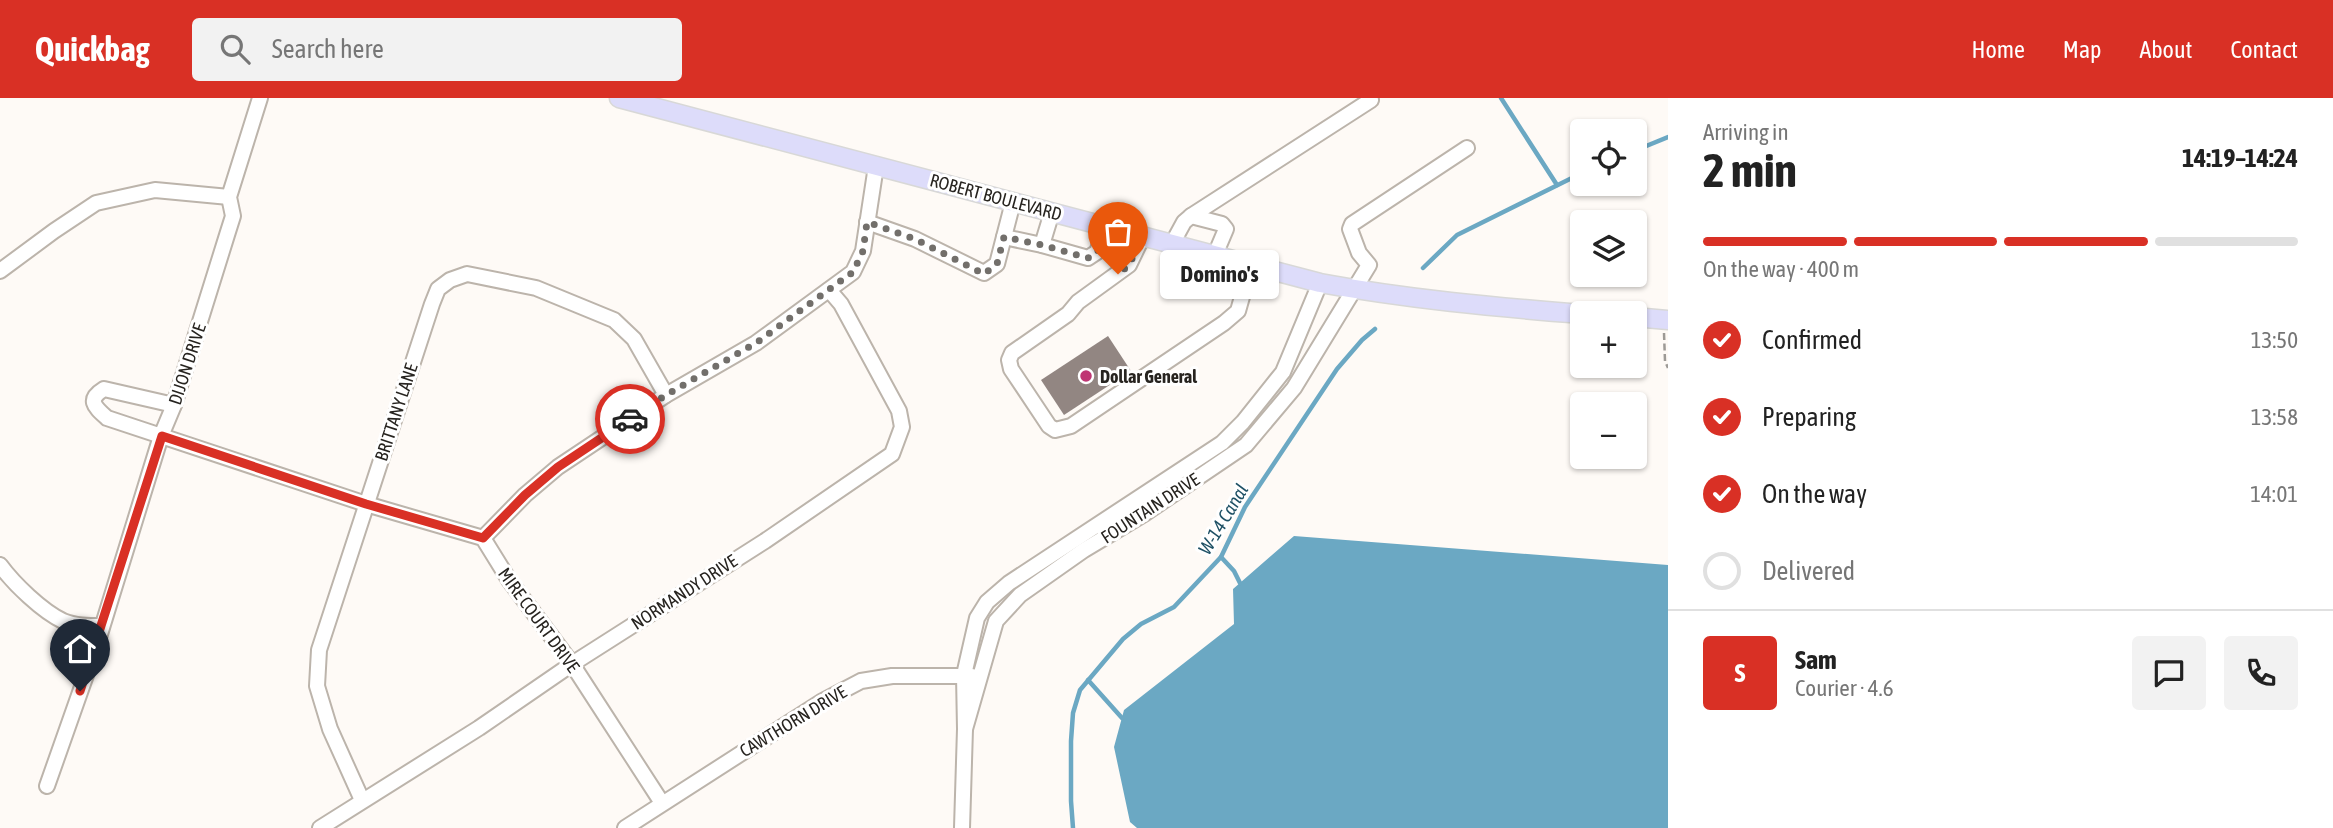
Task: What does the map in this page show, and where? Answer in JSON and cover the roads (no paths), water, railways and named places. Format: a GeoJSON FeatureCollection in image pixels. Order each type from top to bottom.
{"type":"FeatureCollection","features":[{"type":"Feature","properties":{"kind":"main road","name":"ROBERT BOULEVARD"},"geometry":{"type":"LineString","coordinates":[[622,98],[1320,283],[1461,305],[1570,313]]}},
{"type":"Feature","properties":{"kind":"main road"},"geometry":{"type":"LineString","coordinates":[[1647,318],[1666,320]]}},
{"type":"Feature","properties":{"kind":"street","name":"DIJON DRIVE"},"geometry":{"type":"LineString","coordinates":[[47,786],[102,626],[233,216],[229,197],[260,98]]}},
{"type":"Feature","properties":{"kind":"street"},"geometry":{"type":"LineString","coordinates":[[1172,244],[1184,222],[1191,216],[1371,100]]}},
{"type":"Feature","properties":{"kind":"street","name":"FOUNTAIN DRIVE"},"geometry":{"type":"LineString","coordinates":[[962,828],[964,675],[977,618],[987,602],[1009,583],[1144,514],[1246,445],[1294,388],[1369,265],[1359,253],[1350,229],[1353,224],[1467,148]]}},
{"type":"Feature","properties":{"kind":"street"},"geometry":{"type":"LineString","coordinates":[[174,405],[104,389],[96,394],[94,401],[96,408],[107,418],[366,504],[483,538],[525,495],[558,467],[666,395],[756,343],[853,272],[863,251],[876,166]]}},
{"type":"Feature","properties":{"kind":"street"},"geometry":{"type":"LineString","coordinates":[[0,271],[96,203],[155,190],[229,197]]}},
{"type":"Feature","properties":{"kind":"street"},"geometry":{"type":"LineString","coordinates":[[867,222],[915,239],[984,274],[997,264],[1013,202]]}},
{"type":"Feature","properties":{"kind":"street"},"geometry":{"type":"LineString","coordinates":[[1042,245],[1052,212]]}},
{"type":"Feature","properties":{"kind":"street"},"geometry":{"type":"LineString","coordinates":[[1191,216],[1222,224],[1226,229],[1215,255]]}},
{"type":"Feature","properties":{"kind":"street"},"geometry":{"type":"LineString","coordinates":[[1004,237],[1088,258],[1097,253],[1106,227]]}},
{"type":"Feature","properties":{"kind":"street"},"geometry":{"type":"LineString","coordinates":[[1143,236],[1129,265],[1078,302],[1068,314],[1012,353],[1009,360],[1011,369],[1049,426],[1055,430],[1071,426],[1231,317],[1238,311],[1251,265]]}},
{"type":"Feature","properties":{"kind":"street","name":"BRITTANY LANE"},"geometry":{"type":"LineString","coordinates":[[362,800],[330,729],[317,686],[319,649],[438,289],[450,280],[467,274],[536,288],[614,320],[634,339],[666,395]]}},
{"type":"Feature","properties":{"kind":"street","name":"FOUNTAIN DRIVE"},"geometry":{"type":"LineString","coordinates":[[965,729],[996,621],[1063,556],[1222,443],[1243,422],[1279,376],[1320,283]]}},
{"type":"Feature","properties":{"kind":"street","name":"NORMANDY DRIVE"},"geometry":{"type":"LineString","coordinates":[[320,828],[765,541],[892,454],[902,427],[899,411],[841,304],[829,290]]}},
{"type":"Feature","properties":{"kind":"street"},"geometry":{"type":"LineString","coordinates":[[1279,376],[1294,388]]}},
{"type":"Feature","properties":{"kind":"street","name":"MIRE COURT DRIVE"},"geometry":{"type":"LineString","coordinates":[[483,538],[509,580],[572,664],[662,803]]}},
{"type":"Feature","properties":{"kind":"street"},"geometry":{"type":"LineString","coordinates":[[0,565],[29,595],[63,620],[84,626],[102,626]]}},
{"type":"Feature","properties":{"kind":"street","name":"CAWTHORN DRIVE"},"geometry":{"type":"LineString","coordinates":[[625,828],[821,702],[861,681],[892,676],[980,677]]}},
{"type":"Feature","properties":{"kind":"water"},"geometry":{"type":"Polygon","coordinates":[[[1294,536],[1668,565],[1668,828],[1137,828],[1130,822],[1114,747],[1124,710],[1234,624],[1233,589],[1294,536]]]}},
{"type":"Feature","properties":{"kind":"waterway"},"geometry":{"type":"LineString","coordinates":[[1501,98],[1557,185]]}},
{"type":"Feature","properties":{"kind":"waterway","name":"W-14 Canal"},"geometry":{"type":"LineString","coordinates":[[1647,146],[1668,137]]}},
{"type":"Feature","properties":{"kind":"waterway","name":"W-14 Canal"},"geometry":{"type":"LineString","coordinates":[[1423,268],[1457,235],[1570,179]]}},
{"type":"Feature","properties":{"kind":"waterway","name":"W-14 Canal"},"geometry":{"type":"LineString","coordinates":[[1073,828],[1071,741],[1073,713],[1080,690],[1123,639],[1141,624],[1174,607],[1221,557],[1245,507],[1337,369],[1375,329]]}},
{"type":"Feature","properties":{"kind":"waterway"},"geometry":{"type":"LineString","coordinates":[[1221,557],[1234,571],[1240,583]]}},
{"type":"Feature","properties":{"kind":"waterway"},"geometry":{"type":"LineString","coordinates":[[1088,680],[1122,718]]}},
{"type":"Feature","properties":{"kind":"place","name":"Domino's"},"geometry":{"type":"Point","coordinates":[1118,274]}},
{"type":"Feature","properties":{"kind":"place","name":"Dollar General"},"geometry":{"type":"Point","coordinates":[1086,376]}}]}
